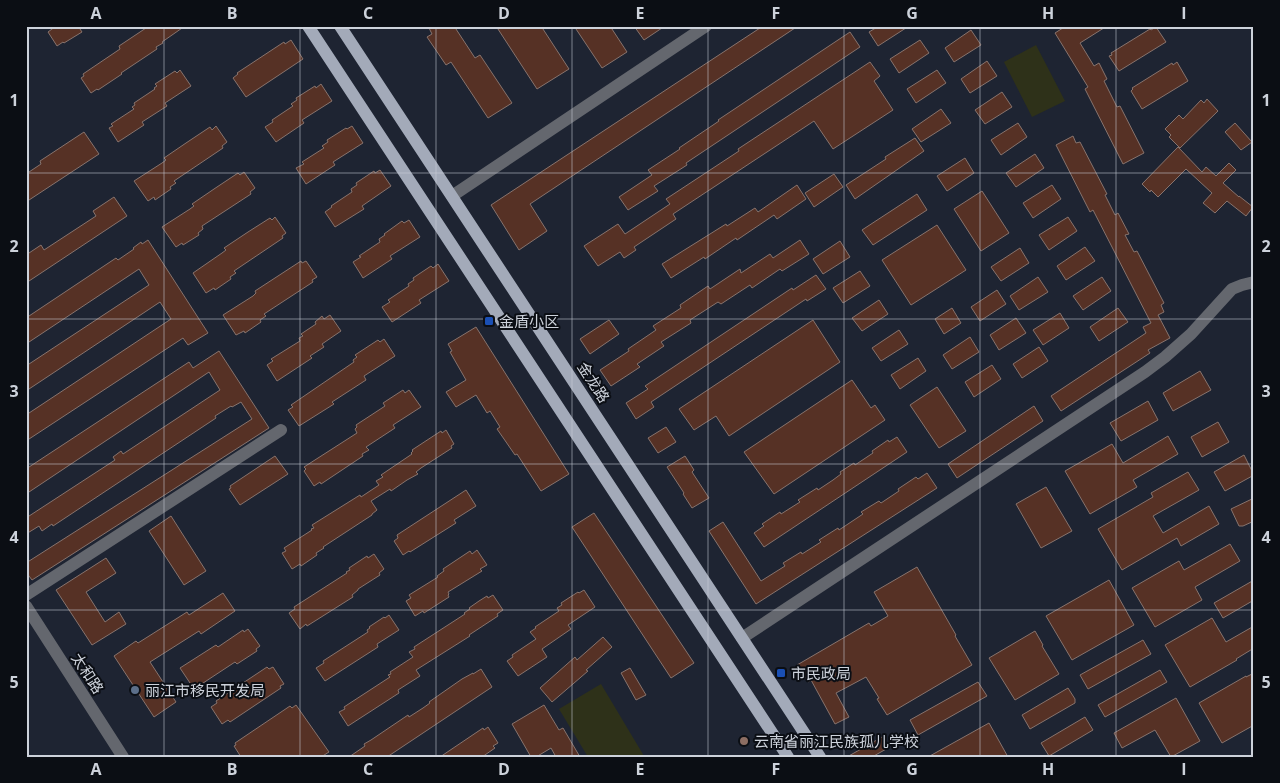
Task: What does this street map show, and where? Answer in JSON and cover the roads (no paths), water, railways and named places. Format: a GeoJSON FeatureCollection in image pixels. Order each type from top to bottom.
{"type":"FeatureCollection","features":[{"type":"Feature","properties":{"kind":"main road"},"geometry":{"type":"LineString","coordinates":[[308,26],[788,757]]}},
{"type":"Feature","properties":{"kind":"main road","name":"金龙路"},"geometry":{"type":"LineString","coordinates":[[340,26],[820,757]]}},
{"type":"Feature","properties":{"kind":"street"},"geometry":{"type":"LineString","coordinates":[[452,196],[706,26]]}},
{"type":"Feature","properties":{"kind":"street"},"geometry":{"type":"LineString","coordinates":[[742,638],[1145,372],[1191,334],[1232,289],[1254,282]]}},
{"type":"Feature","properties":{"kind":"street"},"geometry":{"type":"LineString","coordinates":[[26,595],[281,430]]}},
{"type":"Feature","properties":{"kind":"street","name":"太和路"},"geometry":{"type":"LineString","coordinates":[[26,606],[123,757]]}},
{"type":"Feature","properties":{"kind":"place","name":"金盾小区"},"geometry":{"type":"Point","coordinates":[489,321]}},
{"type":"Feature","properties":{"kind":"place","name":"市民政局"},"geometry":{"type":"Point","coordinates":[781,673]}},
{"type":"Feature","properties":{"kind":"place","name":"丽江市移民开发局"},"geometry":{"type":"Point","coordinates":[135,690]}},
{"type":"Feature","properties":{"kind":"place","name":"云南省丽江民族孤儿学校"},"geometry":{"type":"Point","coordinates":[744,741]}}]}
